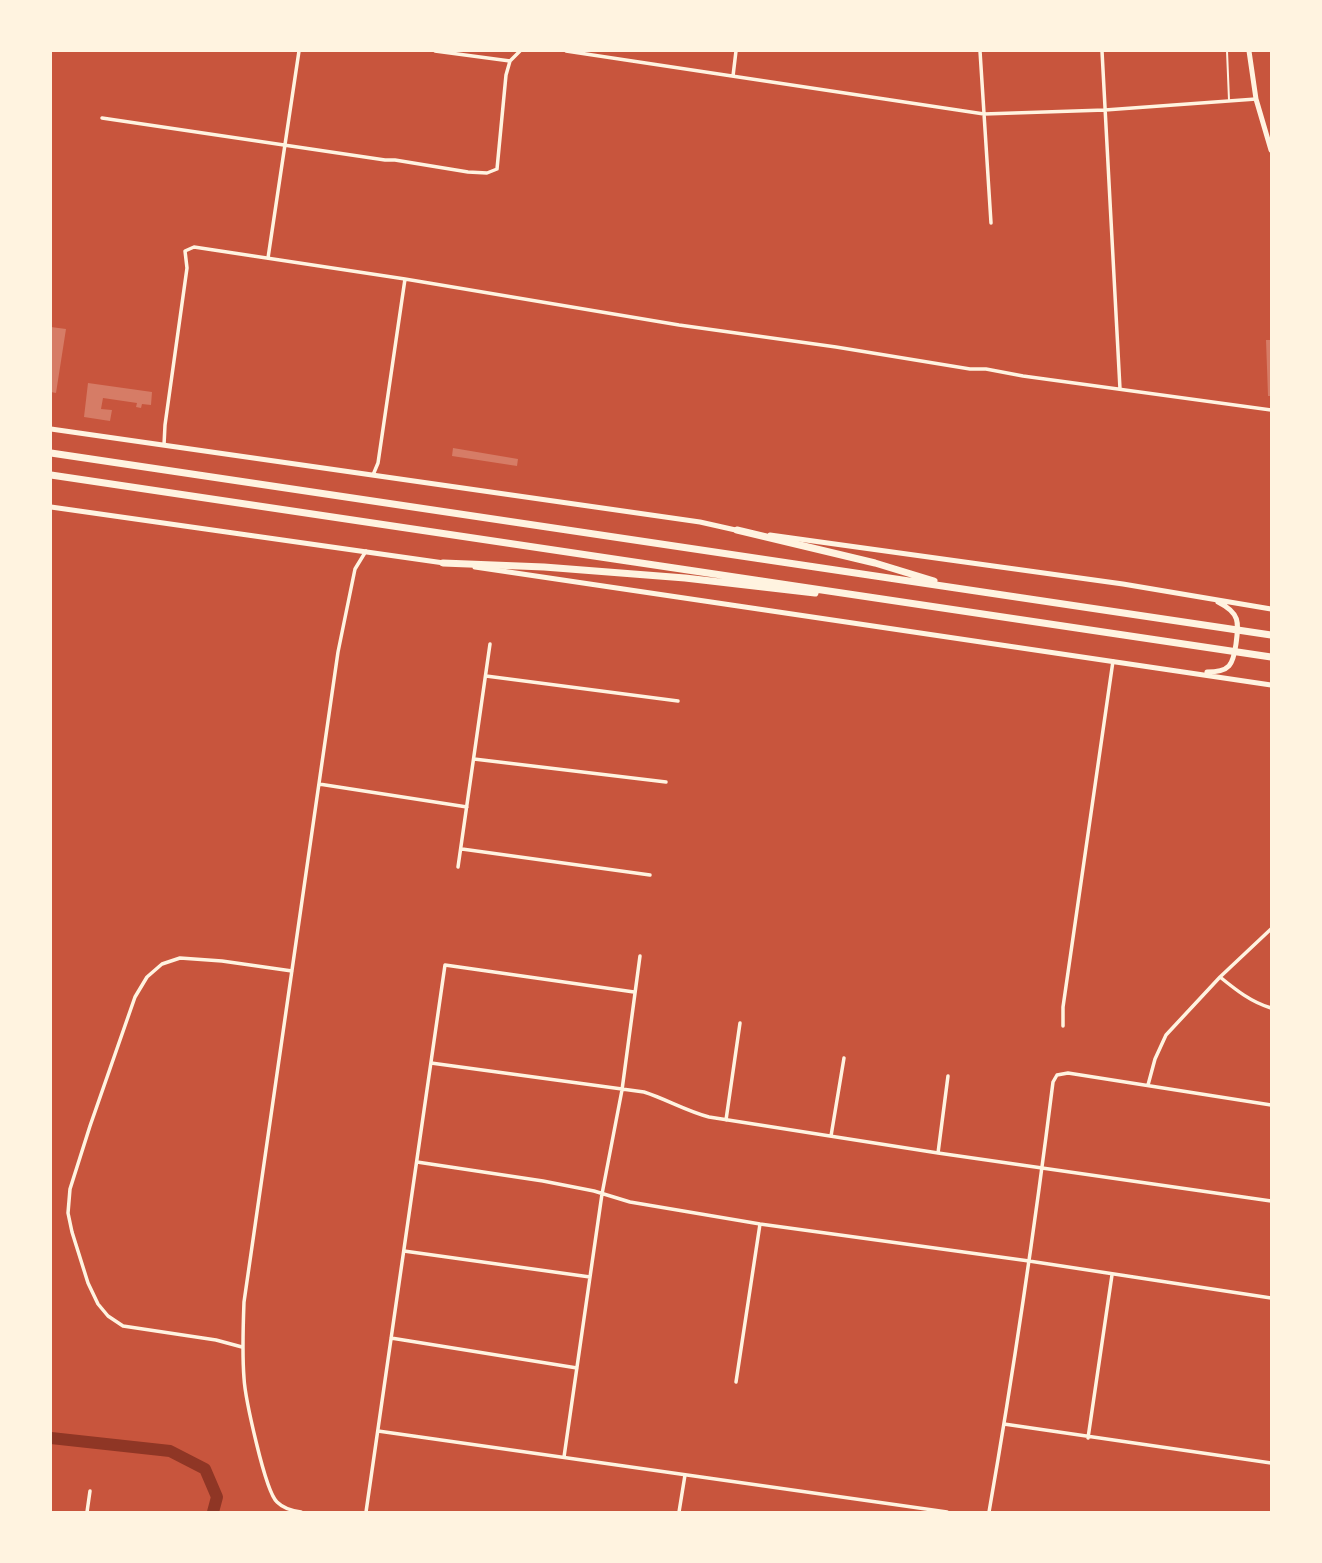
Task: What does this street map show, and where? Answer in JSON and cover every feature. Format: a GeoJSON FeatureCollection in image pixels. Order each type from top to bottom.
{"type":"FeatureCollection","features":[{"type":"Feature","properties":{"kind":"highway"},"geometry":{"type":"LineString","coordinates":[[51,453],[1271,635]]}},
{"type":"Feature","properties":{"kind":"highway"},"geometry":{"type":"LineString","coordinates":[[51,475],[1271,657]]}},
{"type":"Feature","properties":{"kind":"highway"},"geometry":{"type":"LineString","coordinates":[[737,530],[875,563],[955,588]]}},
{"type":"Feature","properties":{"kind":"highway"},"geometry":{"type":"LineString","coordinates":[[443,563],[685,578],[949,608]]}},
{"type":"Feature","properties":{"kind":"main road"},"geometry":{"type":"LineString","coordinates":[[1249,51],[1256,99],[1271,150]]}},
{"type":"Feature","properties":{"kind":"main road"},"geometry":{"type":"LineString","coordinates":[[51,429],[1123,584],[1271,609]]}},
{"type":"Feature","properties":{"kind":"main road"},"geometry":{"type":"LineString","coordinates":[[51,507],[1271,685]]}},
{"type":"Feature","properties":{"kind":"main road"},"geometry":{"type":"LineString","coordinates":[[1190,672],[1217,672],[1233,661],[1239,625],[1235,614],[1212,599]]}},
{"type":"Feature","properties":{"kind":"street"},"geometry":{"type":"LineString","coordinates":[[268,258],[299,51]]}},
{"type":"Feature","properties":{"kind":"street"},"geometry":{"type":"LineString","coordinates":[[435,51],[510,61]]}},
{"type":"Feature","properties":{"kind":"street"},"geometry":{"type":"LineString","coordinates":[[102,118],[487,173],[497,169],[505,85],[510,61],[520,51]]}},
{"type":"Feature","properties":{"kind":"street"},"geometry":{"type":"LineString","coordinates":[[566,51],[984,114],[1105,110],[1256,99]]}},
{"type":"Feature","properties":{"kind":"street"},"geometry":{"type":"LineString","coordinates":[[733,76],[736,51]]}},
{"type":"Feature","properties":{"kind":"street"},"geometry":{"type":"LineString","coordinates":[[980,51],[991,223]]}},
{"type":"Feature","properties":{"kind":"street"},"geometry":{"type":"LineString","coordinates":[[1102,51],[1120,389]]}},
{"type":"Feature","properties":{"kind":"street"},"geometry":{"type":"LineString","coordinates":[[164,445],[164,425],[187,268],[185,251],[194,247],[679,325],[970,369],[986,369],[1271,410]]}},
{"type":"Feature","properties":{"kind":"street"},"geometry":{"type":"LineString","coordinates":[[373,475],[405,279]]}},
{"type":"Feature","properties":{"kind":"street"},"geometry":{"type":"LineString","coordinates":[[301,1512],[277,1502],[265,1478],[244,1382],[244,1303],[338,652],[355,569],[366,551]]}},
{"type":"Feature","properties":{"kind":"street"},"geometry":{"type":"LineString","coordinates":[[458,867],[490,643]]}},
{"type":"Feature","properties":{"kind":"street"},"geometry":{"type":"LineString","coordinates":[[1063,1026],[1063,1007],[1112,661]]}},
{"type":"Feature","properties":{"kind":"street"},"geometry":{"type":"LineString","coordinates":[[486,676],[678,701]]}},
{"type":"Feature","properties":{"kind":"street"},"geometry":{"type":"LineString","coordinates":[[474,759],[666,782]]}},
{"type":"Feature","properties":{"kind":"street"},"geometry":{"type":"LineString","coordinates":[[319,784],[467,807]]}},
{"type":"Feature","properties":{"kind":"street"},"geometry":{"type":"LineString","coordinates":[[461,848],[650,875]]}},
{"type":"Feature","properties":{"kind":"street"},"geometry":{"type":"LineString","coordinates":[[1148,1085],[1154,1059],[1166,1035],[1220,977],[1271,929]]}},
{"type":"Feature","properties":{"kind":"street"},"geometry":{"type":"LineString","coordinates":[[564,1457],[603,1194],[622,1090],[640,956]]}},
{"type":"Feature","properties":{"kind":"street"},"geometry":{"type":"LineString","coordinates":[[243,1347],[216,1340],[122,1326],[108,1316],[98,1304],[89,1283],[72,1232],[68,1213],[70,1189],[135,997],[147,977],[162,964],[180,958],[292,971]]}},
{"type":"Feature","properties":{"kind":"street"},"geometry":{"type":"LineString","coordinates":[[366,1512],[445,965],[634,992]]}},
{"type":"Feature","properties":{"kind":"street"},"geometry":{"type":"LineString","coordinates":[[1220,977],[1244,995],[1271,1008]]}},
{"type":"Feature","properties":{"kind":"street"},"geometry":{"type":"LineString","coordinates":[[726,1120],[740,1023]]}},
{"type":"Feature","properties":{"kind":"street"},"geometry":{"type":"LineString","coordinates":[[831,1136],[844,1058]]}},
{"type":"Feature","properties":{"kind":"street"},"geometry":{"type":"LineString","coordinates":[[431,1063],[644,1092],[696,1114],[726,1120],[1271,1200]]}},
{"type":"Feature","properties":{"kind":"street"},"geometry":{"type":"LineString","coordinates":[[989,1512],[1042,1167],[1052,1082],[1058,1075],[1068,1073],[1271,1105]]}},
{"type":"Feature","properties":{"kind":"street"},"geometry":{"type":"LineString","coordinates":[[938,1153],[948,1076]]}},
{"type":"Feature","properties":{"kind":"street"},"geometry":{"type":"LineString","coordinates":[[417,1162],[543,1181],[630,1202],[760,1224],[1271,1298]]}},
{"type":"Feature","properties":{"kind":"street"},"geometry":{"type":"LineString","coordinates":[[736,1382],[760,1224]]}},
{"type":"Feature","properties":{"kind":"street"},"geometry":{"type":"LineString","coordinates":[[404,1251],[590,1277]]}},
{"type":"Feature","properties":{"kind":"street"},"geometry":{"type":"LineString","coordinates":[[1088,1438],[1112,1275]]}},
{"type":"Feature","properties":{"kind":"street"},"geometry":{"type":"LineString","coordinates":[[391,1338],[577,1368]]}},
{"type":"Feature","properties":{"kind":"street"},"geometry":{"type":"LineString","coordinates":[[1004,1424],[1271,1464]]}},
{"type":"Feature","properties":{"kind":"street"},"geometry":{"type":"LineString","coordinates":[[377,1431],[947,1512]]}},
{"type":"Feature","properties":{"kind":"street"},"geometry":{"type":"LineString","coordinates":[[679,1512],[685,1475]]}},
{"type":"Feature","properties":{"kind":"street"},"geometry":{"type":"LineString","coordinates":[[87,1512],[90,1491]]}},
{"type":"Feature","properties":{"kind":"lane"},"geometry":{"type":"LineString","coordinates":[[1227,51],[1229,101]]}},
{"type":"Feature","properties":{"kind":"building"},"geometry":{"type":"Polygon","coordinates":[[[51,327],[66,329],[56,393],[51,392],[51,327]]]}},
{"type":"Feature","properties":{"kind":"building"},"geometry":{"type":"Polygon","coordinates":[[[1266,340],[1271,340],[1271,396],[1268,396],[1266,340]]]}},
{"type":"Feature","properties":{"kind":"building"},"geometry":{"type":"Polygon","coordinates":[[[88,383],[152,392],[151,405],[142,404],[141,408],[136,407],[137,403],[103,398],[101,409],[112,410],[110,421],[84,417],[88,383]]]}},
{"type":"Feature","properties":{"kind":"building"},"geometry":{"type":"Polygon","coordinates":[[[453,448],[518,459],[517,466],[452,456],[453,448]]]}},
{"type":"Feature","properties":{"kind":"waterway"},"geometry":{"type":"LineString","coordinates":[[51,1438],[170,1451],[205,1469],[217,1497],[213,1512]]}}]}
